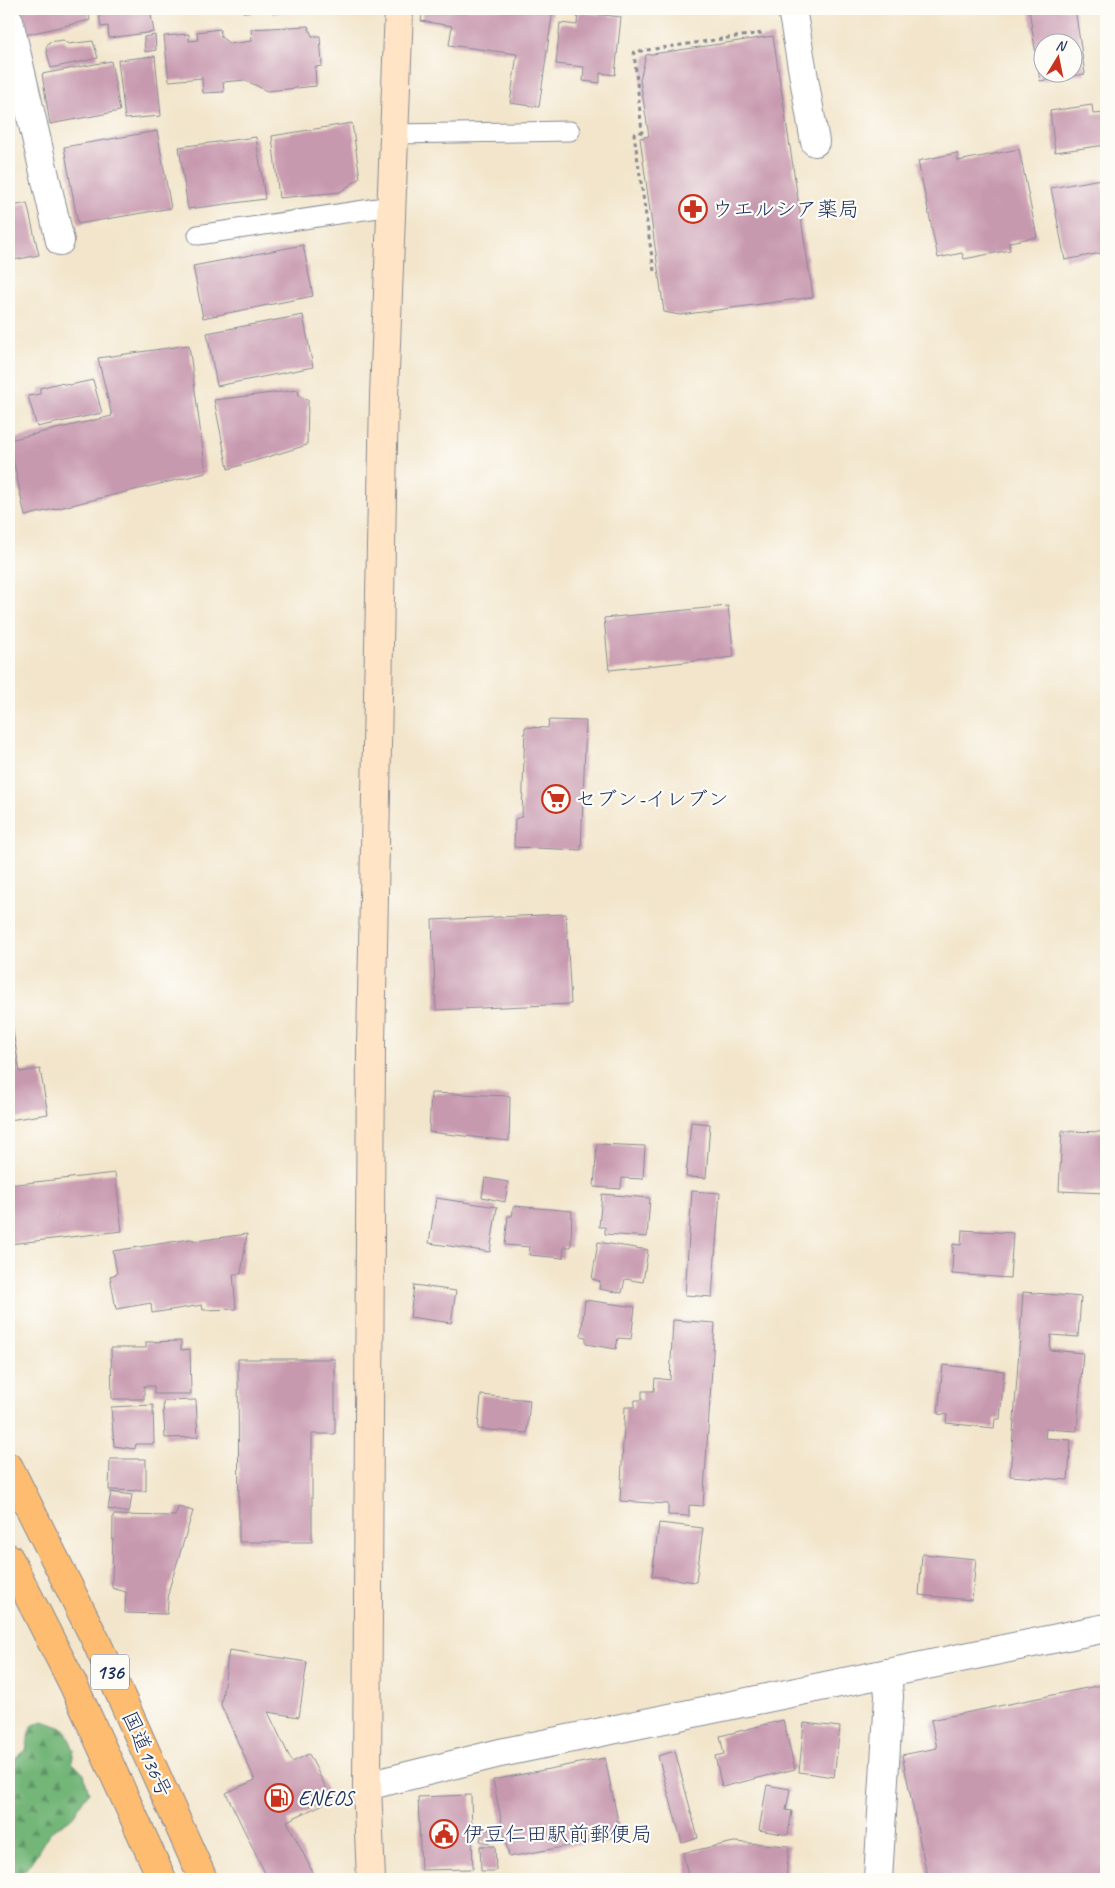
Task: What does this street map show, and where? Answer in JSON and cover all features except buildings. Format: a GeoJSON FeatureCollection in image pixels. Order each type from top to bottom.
{"type":"FeatureCollection","features":[{"type":"Feature","properties":{"kind":"highway","name":"国道136号"},"geometry":{"type":"LineString","coordinates":[[9,1468],[96,1641],[203,1879]]}},
{"type":"Feature","properties":{"kind":"highway","name":"国道136号"},"geometry":{"type":"LineString","coordinates":[[9,1558],[73,1684],[162,1879]]}},
{"type":"Feature","properties":{"kind":"street"},"geometry":{"type":"LineString","coordinates":[[371,1879],[368,1786],[371,1045],[384,396],[399,9]]}},
{"type":"Feature","properties":{"kind":"street"},"geometry":{"type":"LineString","coordinates":[[793,19],[815,142]]}},
{"type":"Feature","properties":{"kind":"street"},"geometry":{"type":"LineString","coordinates":[[9,21],[60,241]]}},
{"type":"Feature","properties":{"kind":"street"},"geometry":{"type":"LineString","coordinates":[[368,1786],[500,1753],[1106,1628]]}},
{"type":"Feature","properties":{"kind":"street"},"geometry":{"type":"LineString","coordinates":[[878,1879],[889,1696],[888,1673]]}},
{"type":"Feature","properties":{"kind":"lane"},"geometry":{"type":"LineString","coordinates":[[394,134],[570,131]]}},
{"type":"Feature","properties":{"kind":"lane"},"geometry":{"type":"LineString","coordinates":[[198,235],[391,206]]}},
{"type":"Feature","properties":{"kind":"path"},"geometry":{"type":"LineString","coordinates":[[654,271],[634,134],[642,132],[634,52],[793,19]]}},
{"type":"Feature","properties":{"kind":"green space"},"geometry":{"type":"Polygon","coordinates":[[[43,1721],[65,1729],[74,1750],[72,1762],[84,1774],[89,1793],[71,1818],[49,1834],[27,1868],[15,1878],[9,1879],[9,1764],[26,1750],[31,1726],[43,1721]]]}},
{"type":"Feature","properties":{"kind":"place","name":"ウエルシア薬局"},"geometry":{"type":"Point","coordinates":[693,209]}},
{"type":"Feature","properties":{"kind":"place","name":"セブン-イレブン"},"geometry":{"type":"Point","coordinates":[556,799]}},
{"type":"Feature","properties":{"kind":"place","name":"ENEOS"},"geometry":{"type":"Point","coordinates":[279,1798]}},
{"type":"Feature","properties":{"kind":"place","name":"伊豆仁田駅前郵便局"},"geometry":{"type":"Point","coordinates":[444,1834]}}]}
